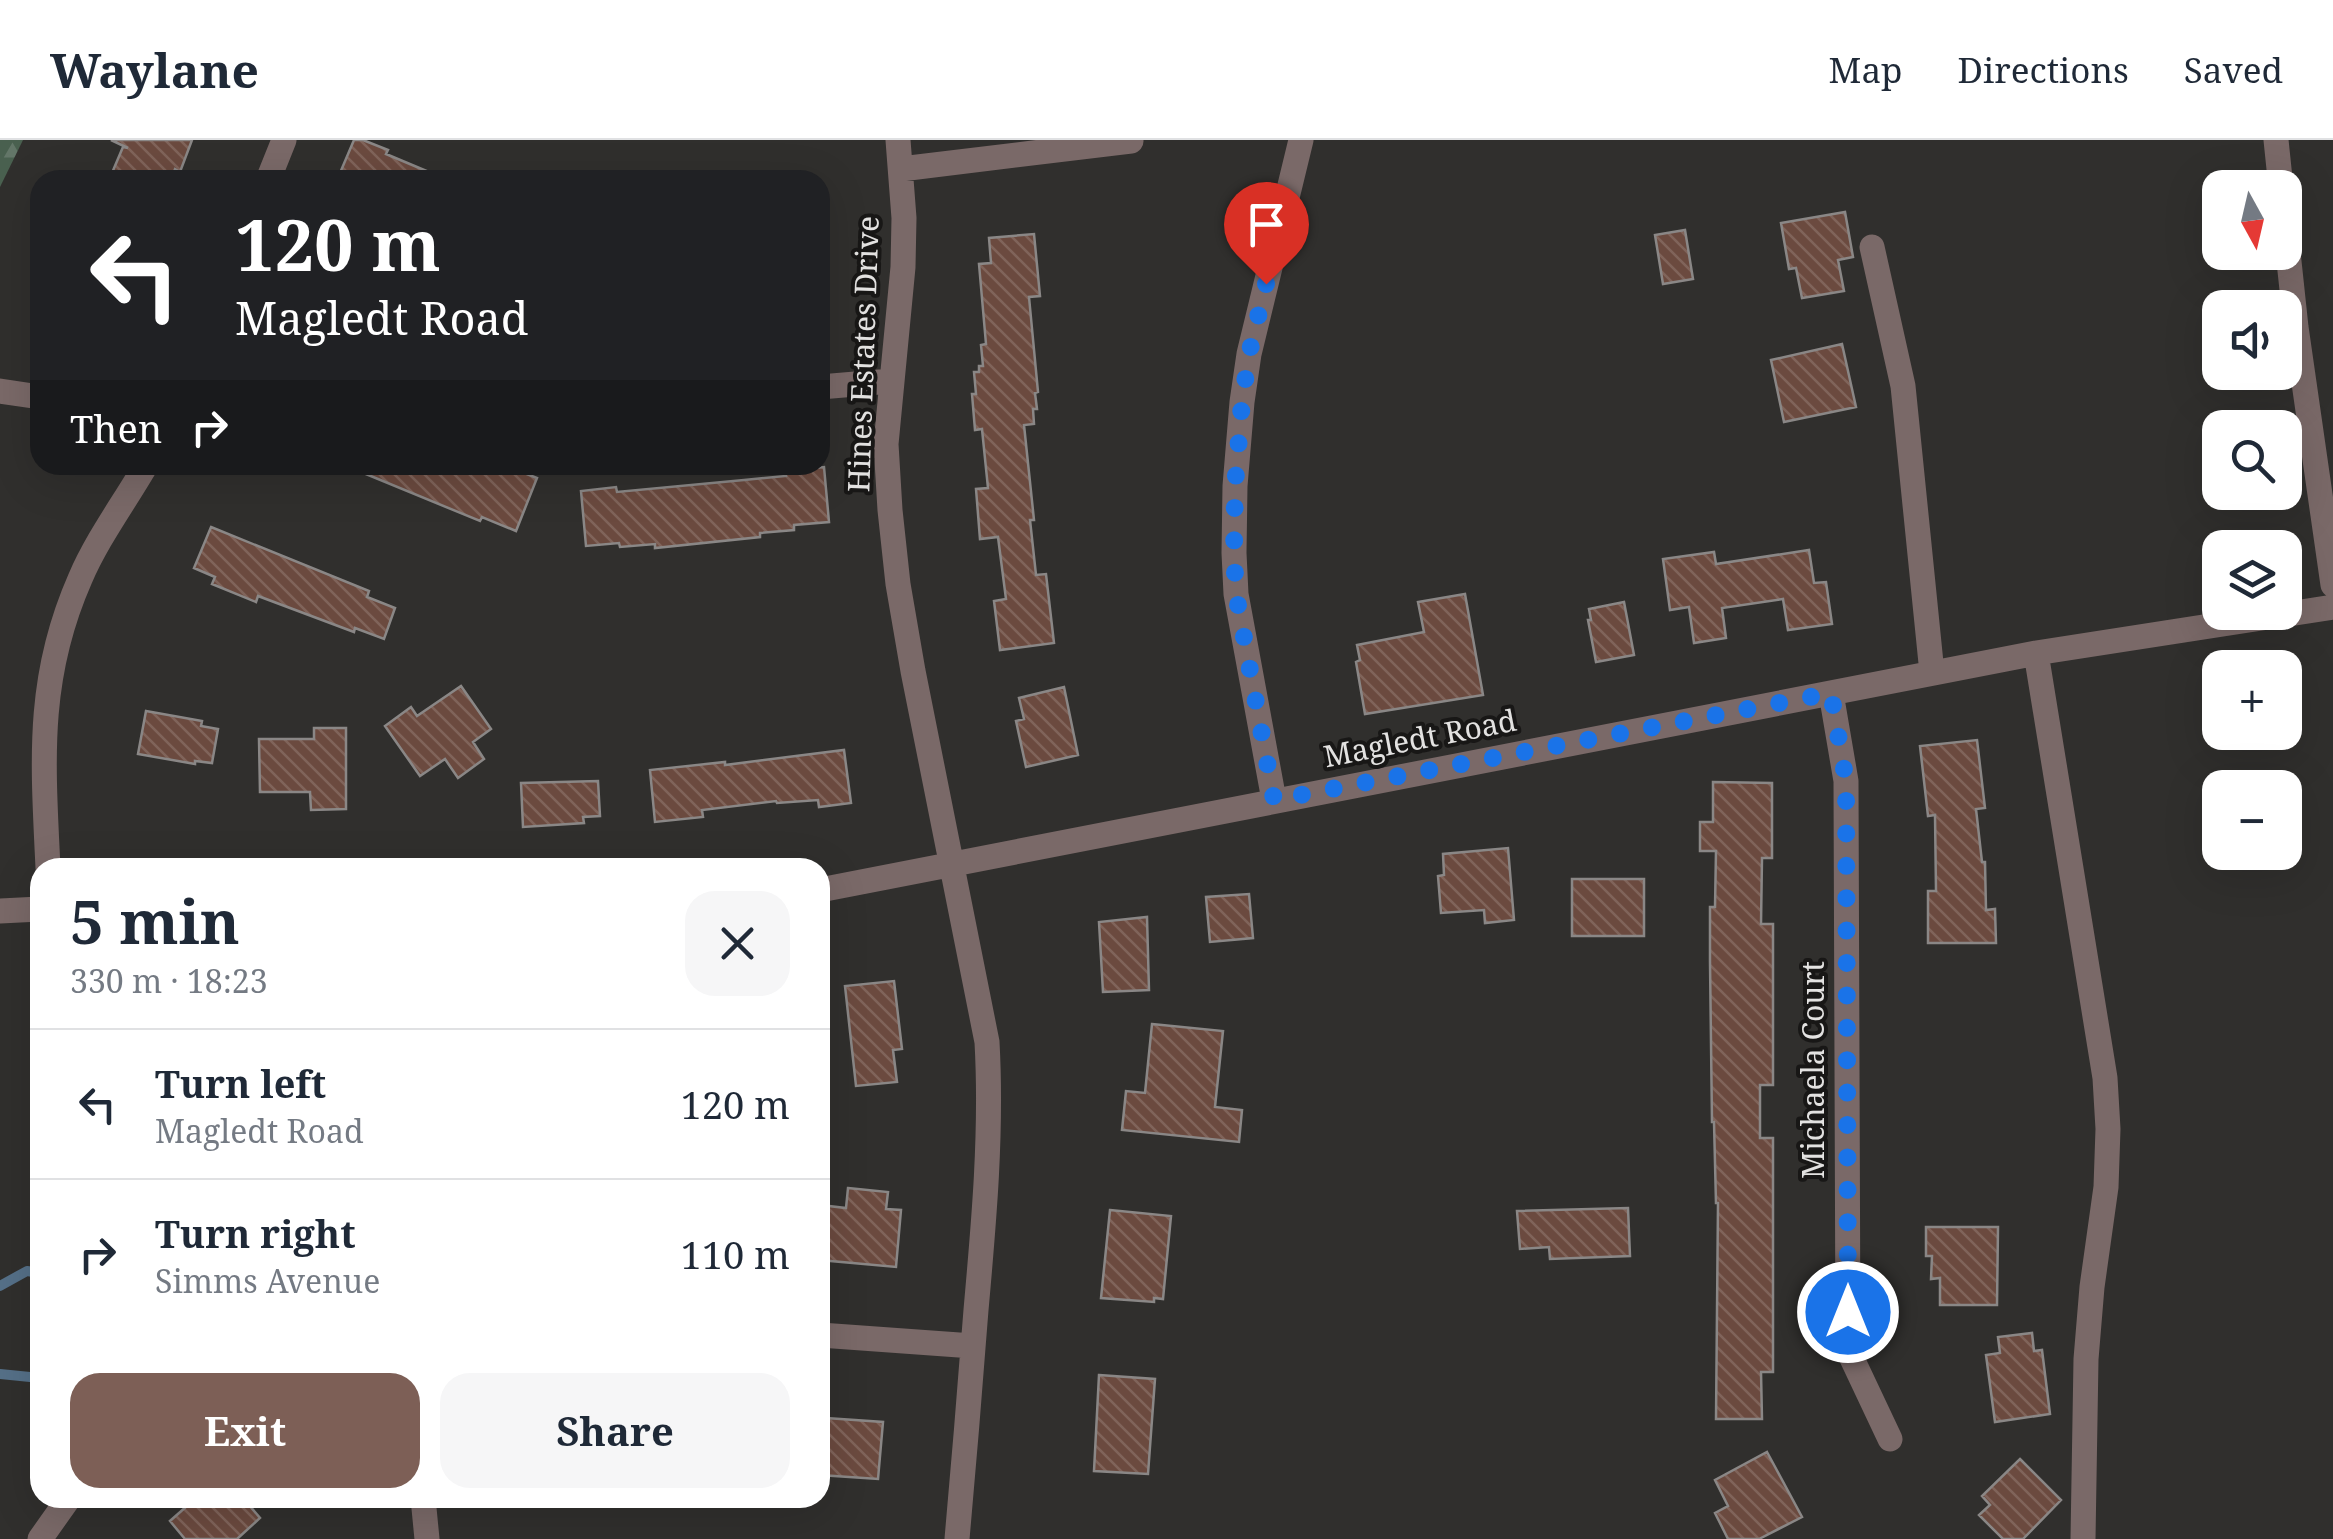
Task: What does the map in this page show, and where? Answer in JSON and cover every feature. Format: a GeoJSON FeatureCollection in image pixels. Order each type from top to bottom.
{"type":"FeatureCollection","features":[{"type":"Feature","properties":{"kind":"street"},"geometry":{"type":"LineString","coordinates":[[272,170],[284,140]]}},
{"type":"Feature","properties":{"kind":"street","name":"Hines Estates Drive"},"geometry":{"type":"LineString","coordinates":[[898,140],[903,267],[886,444],[890,510],[913,671],[952,866]]}},
{"type":"Feature","properties":{"kind":"street"},"geometry":{"type":"LineString","coordinates":[[1274,800],[1236,594],[1235,486],[1249,354],[1302,140]]}},
{"type":"Feature","properties":{"kind":"street"},"geometry":{"type":"LineString","coordinates":[[2276,140],[2279,170]]}},
{"type":"Feature","properties":{"kind":"street"},"geometry":{"type":"LineString","coordinates":[[901,169],[1130,141]]}},
{"type":"Feature","properties":{"kind":"street"},"geometry":{"type":"LineString","coordinates":[[1872,247],[1902,386],[1932,674]]}},
{"type":"Feature","properties":{"kind":"street"},"geometry":{"type":"LineString","coordinates":[[2290,270],[2333,586]]}},
{"type":"Feature","properties":{"kind":"street"},"geometry":{"type":"LineString","coordinates":[[830,386],[891,380]]}},
{"type":"Feature","properties":{"kind":"street"},"geometry":{"type":"LineString","coordinates":[[0,391],[30,396]]}},
{"type":"Feature","properties":{"kind":"street"},"geometry":{"type":"LineString","coordinates":[[48,858],[43,760],[48,684],[57,646],[81,576],[140,475]]}},
{"type":"Feature","properties":{"kind":"street","name":"Magledt Road"},"geometry":{"type":"LineString","coordinates":[[830,888],[2036,653],[2333,608]]}},
{"type":"Feature","properties":{"kind":"street"},"geometry":{"type":"LineString","coordinates":[[2036,653],[2105,1078],[2108,1129],[2106,1187],[2086,1359],[2083,1539]]}},
{"type":"Feature","properties":{"kind":"street","name":"Michaela Court"},"geometry":{"type":"LineString","coordinates":[[1831,693],[1846,781],[1848,1350],[1890,1439]]}},
{"type":"Feature","properties":{"kind":"street"},"geometry":{"type":"LineString","coordinates":[[952,866],[987,1042],[989,1072],[986,1194],[957,1539]]}},
{"type":"Feature","properties":{"kind":"street"},"geometry":{"type":"LineString","coordinates":[[0,911],[30,910]]}},
{"type":"Feature","properties":{"kind":"street"},"geometry":{"type":"LineString","coordinates":[[830,1337],[973,1346]]}},
{"type":"Feature","properties":{"kind":"street"},"geometry":{"type":"LineString","coordinates":[[40,1539],[62,1508]]}},
{"type":"Feature","properties":{"kind":"street"},"geometry":{"type":"LineString","coordinates":[[425,1508],[428,1539]]}},
{"type":"Feature","properties":{"kind":"green space"},"geometry":{"type":"Polygon","coordinates":[[[0,140],[23,140],[0,187],[0,140]]]}},
{"type":"Feature","properties":{"kind":"building"},"geometry":{"type":"Polygon","coordinates":[[[111,140],[192,140],[181,170],[113,170],[123,147],[128,148],[111,140]]]}},
{"type":"Feature","properties":{"kind":"building"},"geometry":{"type":"Polygon","coordinates":[[[354,140],[363,140],[424,170],[341,170],[354,140]]]}},
{"type":"Feature","properties":{"kind":"building"},"geometry":{"type":"Polygon","coordinates":[[[1845,212],[1853,257],[1838,260],[1844,291],[1802,298],[1796,268],[1789,269],[1781,223],[1845,212]]]}},
{"type":"Feature","properties":{"kind":"building"},"geometry":{"type":"Polygon","coordinates":[[[1685,230],[1693,279],[1663,284],[1655,235],[1685,230]]]}},
{"type":"Feature","properties":{"kind":"building"},"geometry":{"type":"Polygon","coordinates":[[[1034,234],[1040,296],[1029,297],[1038,392],[1034,424],[1024,425],[1036,575],[1046,574],[1054,643],[1000,650],[994,601],[1006,599],[998,537],[980,539],[976,489],[988,488],[982,429],[975,430],[972,394],[976,394],[974,372],[983,366],[981,345],[986,344],[979,264],[991,263],[989,238],[1034,234]]]}},
{"type":"Feature","properties":{"kind":"building"},"geometry":{"type":"Polygon","coordinates":[[[1842,344],[1856,407],[1784,422],[1771,360],[1842,344]]]}},
{"type":"Feature","properties":{"kind":"building"},"geometry":{"type":"Polygon","coordinates":[[[368,475],[537,478],[516,531],[482,517],[480,521],[368,475]]]}},
{"type":"Feature","properties":{"kind":"building"},"geometry":{"type":"Polygon","coordinates":[[[825,475],[829,522],[794,525],[794,530],[760,533],[760,537],[655,548],[655,544],[586,546],[581,491],[616,487],[617,492],[825,475]]]}},
{"type":"Feature","properties":{"kind":"building"},"geometry":{"type":"Polygon","coordinates":[[[211,527],[369,591],[367,597],[395,608],[384,639],[355,628],[354,632],[258,596],[256,602],[212,584],[215,577],[194,568],[211,527]]]}},
{"type":"Feature","properties":{"kind":"building"},"geometry":{"type":"Polygon","coordinates":[[[1809,550],[1814,583],[1826,582],[1832,624],[1788,630],[1783,599],[1722,608],[1726,638],[1694,643],[1689,607],[1670,610],[1663,559],[1714,552],[1716,564],[1809,550]]]}},
{"type":"Feature","properties":{"kind":"building"},"geometry":{"type":"Polygon","coordinates":[[[1465,594],[1483,695],[1365,714],[1357,645],[1424,632],[1418,602],[1465,594]]]}},
{"type":"Feature","properties":{"kind":"building"},"geometry":{"type":"Polygon","coordinates":[[[1624,602],[1634,655],[1596,662],[1589,609],[1624,602]]]}},
{"type":"Feature","properties":{"kind":"building"},"geometry":{"type":"Polygon","coordinates":[[[461,686],[491,729],[473,742],[484,759],[458,778],[445,759],[420,776],[385,726],[411,707],[417,716],[461,686]]]}},
{"type":"Feature","properties":{"kind":"building"},"geometry":{"type":"Polygon","coordinates":[[[1064,687],[1078,755],[1026,767],[1016,721],[1024,719],[1019,698],[1064,687]]]}},
{"type":"Feature","properties":{"kind":"building"},"geometry":{"type":"Polygon","coordinates":[[[146,711],[202,721],[201,726],[218,729],[212,763],[195,764],[138,754],[146,711]]]}},
{"type":"Feature","properties":{"kind":"building"},"geometry":{"type":"Polygon","coordinates":[[[314,728],[346,728],[346,809],[311,810],[310,792],[260,792],[259,739],[314,739],[314,728]]]}},
{"type":"Feature","properties":{"kind":"building"},"geometry":{"type":"Polygon","coordinates":[[[1977,740],[1985,808],[1976,809],[1985,862],[1986,910],[1995,909],[1996,943],[1928,943],[1928,891],[1936,891],[1935,815],[1928,816],[1920,746],[1977,740]]]}},
{"type":"Feature","properties":{"kind":"building"},"geometry":{"type":"Polygon","coordinates":[[[844,750],[851,803],[819,807],[818,800],[776,801],[702,810],[703,817],[655,822],[650,770],[844,750]]]}},
{"type":"Feature","properties":{"kind":"building"},"geometry":{"type":"Polygon","coordinates":[[[598,781],[600,816],[583,817],[584,823],[523,827],[521,783],[598,781]]]}},
{"type":"Feature","properties":{"kind":"building"},"geometry":{"type":"Polygon","coordinates":[[[1713,782],[1772,783],[1772,858],[1762,858],[1761,924],[1773,924],[1773,1085],[1760,1085],[1760,1138],[1773,1138],[1773,1372],[1761,1372],[1762,1419],[1716,1419],[1718,1203],[1712,1122],[1710,907],[1715,907],[1716,851],[1700,851],[1700,822],[1713,822],[1713,782]]]}},
{"type":"Feature","properties":{"kind":"building"},"geometry":{"type":"Polygon","coordinates":[[[1508,848],[1514,920],[1485,923],[1484,910],[1441,913],[1438,876],[1444,875],[1443,854],[1508,848]]]}},
{"type":"Feature","properties":{"kind":"building"},"geometry":{"type":"Polygon","coordinates":[[[1572,879],[1644,879],[1644,936],[1572,936],[1572,879]]]}},
{"type":"Feature","properties":{"kind":"building"},"geometry":{"type":"Polygon","coordinates":[[[1249,894],[1253,938],[1210,942],[1206,897],[1249,894]]]}},
{"type":"Feature","properties":{"kind":"building"},"geometry":{"type":"Polygon","coordinates":[[[1147,917],[1149,990],[1103,992],[1099,922],[1147,917]]]}},
{"type":"Feature","properties":{"kind":"building"},"geometry":{"type":"Polygon","coordinates":[[[894,981],[902,1049],[893,1050],[897,1082],[856,1086],[845,986],[894,981]]]}},
{"type":"Feature","properties":{"kind":"building"},"geometry":{"type":"Polygon","coordinates":[[[1152,1024],[1223,1031],[1215,1107],[1242,1110],[1239,1142],[1122,1130],[1126,1091],[1145,1093],[1152,1024]]]}},
{"type":"Feature","properties":{"kind":"building"},"geometry":{"type":"Polygon","coordinates":[[[848,1188],[888,1192],[886,1209],[901,1210],[896,1267],[830,1261],[830,1206],[846,1208],[848,1188]]]}},
{"type":"Feature","properties":{"kind":"building"},"geometry":{"type":"Polygon","coordinates":[[[1628,1208],[1630,1256],[1550,1259],[1549,1247],[1520,1249],[1517,1211],[1628,1208]]]}},
{"type":"Feature","properties":{"kind":"building"},"geometry":{"type":"Polygon","coordinates":[[[1110,1210],[1171,1216],[1163,1299],[1154,1298],[1154,1302],[1101,1298],[1110,1210]]]}},
{"type":"Feature","properties":{"kind":"building"},"geometry":{"type":"Polygon","coordinates":[[[1926,1227],[1998,1227],[1997,1305],[1940,1305],[1940,1278],[1931,1279],[1932,1256],[1926,1256],[1926,1227]]]}},
{"type":"Feature","properties":{"kind":"building"},"geometry":{"type":"Polygon","coordinates":[[[2032,1333],[2034,1351],[2042,1350],[2050,1414],[1995,1422],[1986,1355],[2000,1353],[1998,1337],[2032,1333]]]}},
{"type":"Feature","properties":{"kind":"building"},"geometry":{"type":"Polygon","coordinates":[[[1099,1375],[1155,1379],[1148,1474],[1094,1471],[1099,1375]]]}},
{"type":"Feature","properties":{"kind":"building"},"geometry":{"type":"Polygon","coordinates":[[[830,1418],[883,1422],[878,1479],[830,1476],[830,1418]]]}},
{"type":"Feature","properties":{"kind":"building"},"geometry":{"type":"Polygon","coordinates":[[[1767,1452],[1802,1517],[1759,1539],[1728,1539],[1715,1513],[1728,1506],[1715,1480],[1767,1452]]]}},
{"type":"Feature","properties":{"kind":"building"},"geometry":{"type":"Polygon","coordinates":[[[2020,1459],[2061,1500],[2023,1539],[2003,1539],[1979,1515],[1990,1505],[1982,1496],[2020,1459]]]}},
{"type":"Feature","properties":{"kind":"building"},"geometry":{"type":"Polygon","coordinates":[[[185,1508],[252,1508],[260,1518],[237,1539],[185,1539],[170,1521],[185,1508]]]}},
{"type":"Feature","properties":{"kind":"waterway"},"geometry":{"type":"LineString","coordinates":[[0,1286],[30,1271]]}},
{"type":"Feature","properties":{"kind":"waterway"},"geometry":{"type":"LineString","coordinates":[[0,1374],[30,1377]]}},
{"type":"Feature","properties":{"kind":"route"},"geometry":{"type":"LineString","coordinates":[[1266,284],[1242,402],[1234,554],[1236,594],[1274,800],[1831,693],[1846,781],[1848,1312]]}}]}
